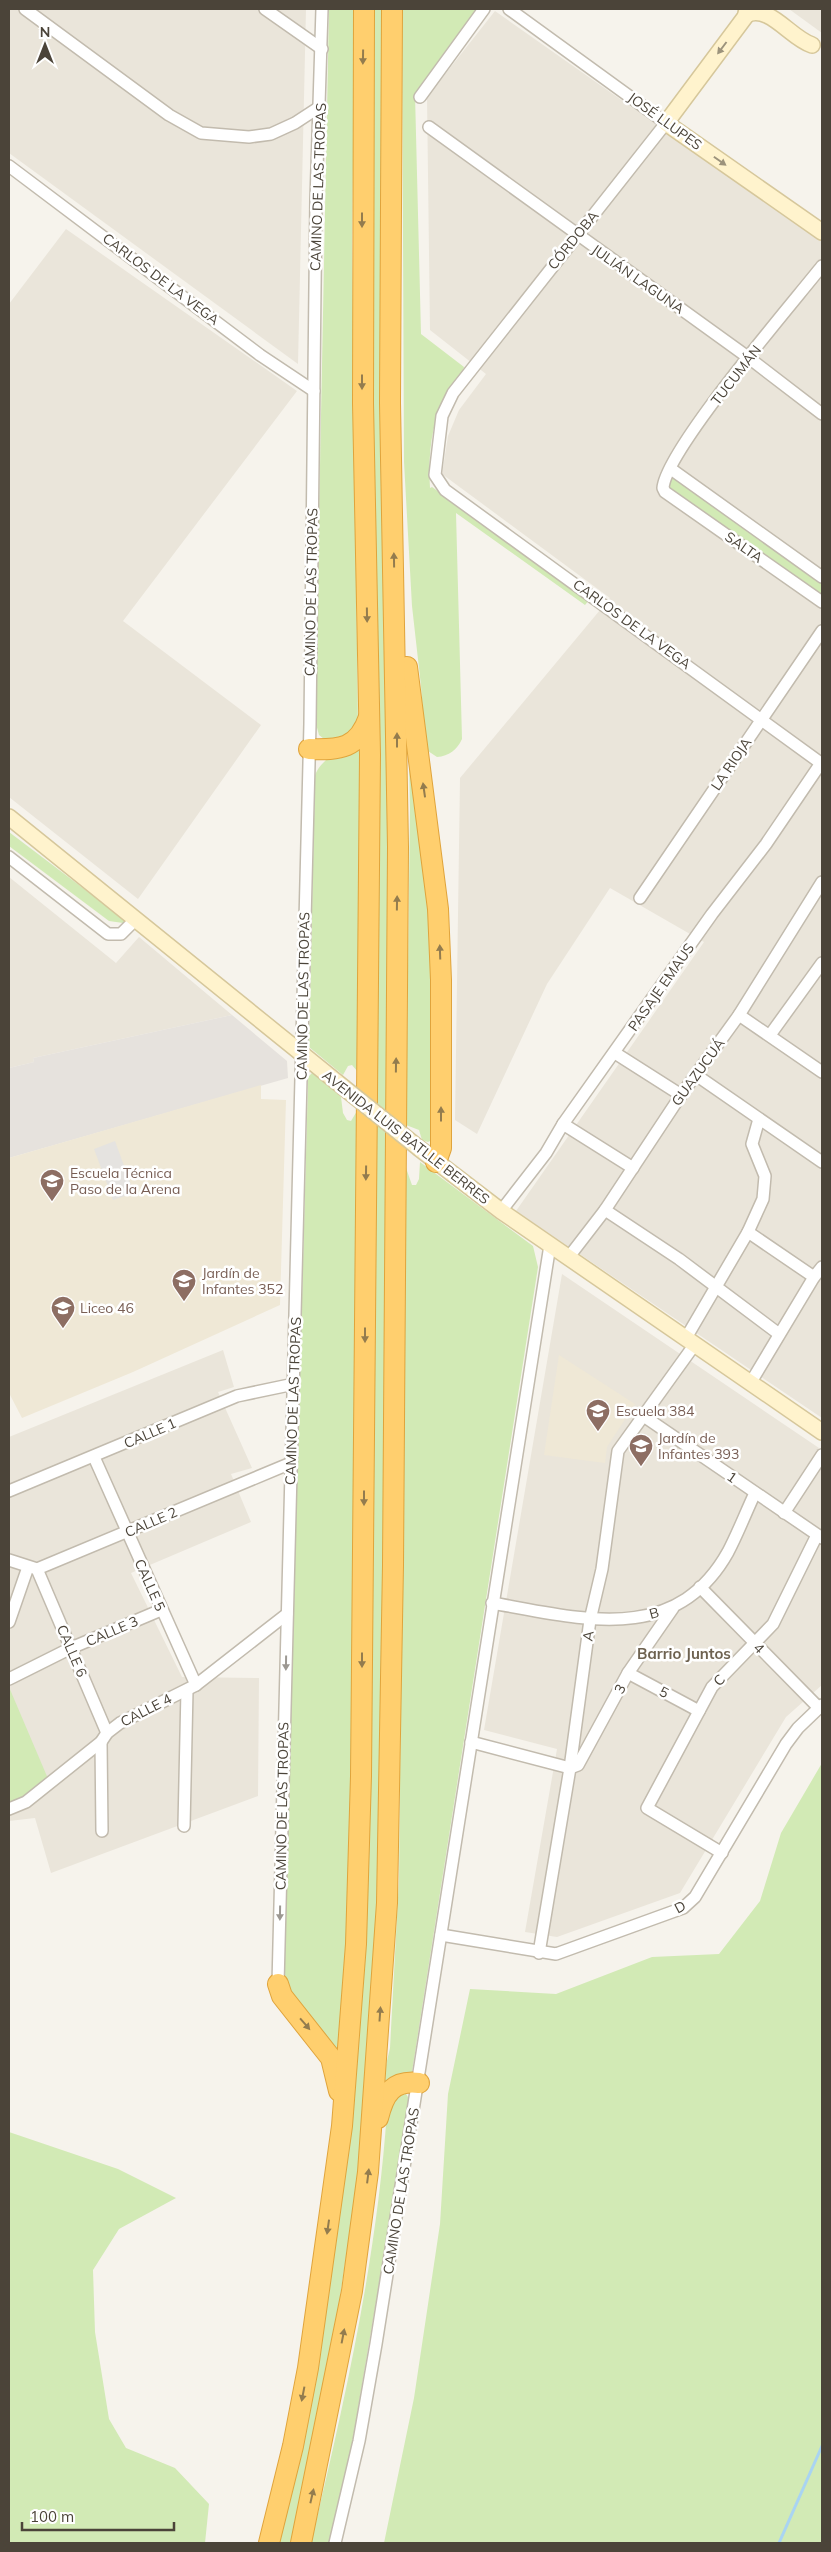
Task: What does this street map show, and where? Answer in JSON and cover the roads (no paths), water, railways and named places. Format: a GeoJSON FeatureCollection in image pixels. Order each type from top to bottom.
{"type":"FeatureCollection","features":[{"type":"Feature","properties":{"kind":"highway"},"geometry":{"type":"LineString","coordinates":[[269,2543],[293,2446],[308,2368],[342,2126],[356,1944],[362,1776],[370,715],[362,393],[364,9]]}},
{"type":"Feature","properties":{"kind":"highway"},"geometry":{"type":"LineString","coordinates":[[301,2543],[352,2291],[370,2149],[387,1912],[391,1777],[398,847],[390,345],[392,9]]}},
{"type":"Feature","properties":{"kind":"highway"},"geometry":{"type":"LineString","coordinates":[[395,592],[416,730],[438,909],[441,980],[441,1148],[436,1162]]}},
{"type":"Feature","properties":{"kind":"highway"},"geometry":{"type":"LineString","coordinates":[[309,749],[330,750],[350,744],[360,736],[370,715]]}},
{"type":"Feature","properties":{"kind":"highway"},"geometry":{"type":"LineString","coordinates":[[278,1984],[282,1996],[331,2058],[339,2090],[342,2126]]}},
{"type":"Feature","properties":{"kind":"highway"},"geometry":{"type":"LineString","coordinates":[[370,2149],[381,2108],[390,2091],[404,2082],[419,2083]]}},
{"type":"Feature","properties":{"kind":"main road"},"geometry":{"type":"LineString","coordinates":[[768,9],[807,37],[817,49]]}},
{"type":"Feature","properties":{"kind":"main road","name":"CÓRDOBA"},"geometry":{"type":"LineString","coordinates":[[666,123],[747,11]]}},
{"type":"Feature","properties":{"kind":"main road"},"geometry":{"type":"LineString","coordinates":[[747,11],[764,13],[803,42],[817,49]]}},
{"type":"Feature","properties":{"kind":"main road","name":"JOSÉ LLUPES"},"geometry":{"type":"LineString","coordinates":[[666,123],[822,232]]}},
{"type":"Feature","properties":{"kind":"main road","name":"AVENIDA LUIS BATLLE BERRES"},"geometry":{"type":"LineString","coordinates":[[10,821],[136,919],[436,1162],[501,1212],[822,1432]]}},
{"type":"Feature","properties":{"kind":"street"},"geometry":{"type":"LineString","coordinates":[[25,9],[169,115],[201,133],[249,137],[271,134],[296,123],[320,106]]}},
{"type":"Feature","properties":{"kind":"street"},"geometry":{"type":"LineString","coordinates":[[265,9],[322,50]]}},
{"type":"Feature","properties":{"kind":"street","name":"CAMINO DE LAS TROPAS"},"geometry":{"type":"LineString","coordinates":[[278,1984],[309,749],[316,200],[322,9]]}},
{"type":"Feature","properties":{"kind":"street"},"geometry":{"type":"LineString","coordinates":[[420,97],[484,9]]}},
{"type":"Feature","properties":{"kind":"street","name":"JOSÉ LLUPES"},"geometry":{"type":"LineString","coordinates":[[509,9],[666,123]]}},
{"type":"Feature","properties":{"kind":"street","name":"CÓRDOBA"},"geometry":{"type":"LineString","coordinates":[[441,485],[435,475],[435,467],[445,407],[453,393],[666,123]]}},
{"type":"Feature","properties":{"kind":"street","name":"JULIÁN LAGUNA"},"geometry":{"type":"LineString","coordinates":[[429,127],[577,236],[749,358],[822,414]]}},
{"type":"Feature","properties":{"kind":"street","name":"CARLOS DE LA VEGA"},"geometry":{"type":"LineString","coordinates":[[9,166],[260,355],[314,392]]}},
{"type":"Feature","properties":{"kind":"street","name":"TUCUMÁN"},"geometry":{"type":"LineString","coordinates":[[665,492],[664,483],[676,456],[749,358],[822,266]]}},
{"type":"Feature","properties":{"kind":"street","name":"SALTA"},"geometry":{"type":"LineString","coordinates":[[670,469],[822,577]]}},
{"type":"Feature","properties":{"kind":"street","name":"CARLOS DE LA VEGA"},"geometry":{"type":"LineString","coordinates":[[441,485],[822,764]]}},
{"type":"Feature","properties":{"kind":"street","name":"SALTA"},"geometry":{"type":"LineString","coordinates":[[665,492],[822,602]]}},
{"type":"Feature","properties":{"kind":"street","name":"LA RIOJA"},"geometry":{"type":"LineString","coordinates":[[640,898],[822,631]]}},
{"type":"Feature","properties":{"kind":"street","name":"PASAJE EMAUS"},"geometry":{"type":"LineString","coordinates":[[501,1212],[546,1152],[563,1124],[712,914],[766,844],[822,764]]}},
{"type":"Feature","properties":{"kind":"street"},"geometry":{"type":"LineString","coordinates":[[9,857],[108,934],[121,934],[136,919]]}},
{"type":"Feature","properties":{"kind":"street","name":"GUAZUCUÁ"},"geometry":{"type":"LineString","coordinates":[[568,1258],[605,1210],[681,1095],[739,1015],[822,882]]}},
{"type":"Feature","properties":{"kind":"street"},"geometry":{"type":"LineString","coordinates":[[770,1035],[822,963]]}},
{"type":"Feature","properties":{"kind":"street"},"geometry":{"type":"LineString","coordinates":[[739,1015],[822,1072]]}},
{"type":"Feature","properties":{"kind":"street"},"geometry":{"type":"LineString","coordinates":[[615,1053],[681,1095]]}},
{"type":"Feature","properties":{"kind":"street"},"geometry":{"type":"LineString","coordinates":[[696,1075],[822,1162]]}},
{"type":"Feature","properties":{"kind":"street","name":"A"},"geometry":{"type":"LineString","coordinates":[[539,1953],[570,1768],[590,1620],[602,1570],[618,1451],[690,1341],[715,1286],[748,1232],[763,1199],[766,1183],[752,1144],[759,1119]]}},
{"type":"Feature","properties":{"kind":"street"},"geometry":{"type":"LineString","coordinates":[[563,1124],[633,1168]]}},
{"type":"Feature","properties":{"kind":"street"},"geometry":{"type":"LineString","coordinates":[[605,1210],[715,1286],[779,1334]]}},
{"type":"Feature","properties":{"kind":"street"},"geometry":{"type":"LineString","coordinates":[[748,1232],[814,1277]]}},
{"type":"Feature","properties":{"kind":"street","name":"CAMINO DE LAS TROPAS"},"geometry":{"type":"LineString","coordinates":[[335,2543],[359,2441],[419,2083],[492,1602],[517,1462],[550,1245]]}},
{"type":"Feature","properties":{"kind":"street"},"geometry":{"type":"LineString","coordinates":[[751,1382],[814,1277],[822,1267]]}},
{"type":"Feature","properties":{"kind":"street","name":"CALLE 1"},"geometry":{"type":"LineString","coordinates":[[9,1491],[237,1396],[294,1384]]}},
{"type":"Feature","properties":{"kind":"street","name":"1"},"geometry":{"type":"LineString","coordinates":[[642,1415],[820,1537]]}},
{"type":"Feature","properties":{"kind":"street"},"geometry":{"type":"LineString","coordinates":[[784,1512],[822,1455]]}},
{"type":"Feature","properties":{"kind":"street","name":"CALLE 5"},"geometry":{"type":"LineString","coordinates":[[94,1457],[161,1610],[191,1687],[184,1826]]}},
{"type":"Feature","properties":{"kind":"street","name":"CALLE 2"},"geometry":{"type":"LineString","coordinates":[[33,1568],[127,1532],[291,1463]]}},
{"type":"Feature","properties":{"kind":"street","name":"B"},"geometry":{"type":"LineString","coordinates":[[492,1602],[590,1620],[631,1619],[673,1608],[700,1587],[727,1552],[755,1493]]}},
{"type":"Feature","properties":{"kind":"street","name":"C"},"geometry":{"type":"LineString","coordinates":[[722,1853],[647,1808],[712,1687],[756,1644],[773,1624],[820,1537]]}},
{"type":"Feature","properties":{"kind":"street"},"geometry":{"type":"LineString","coordinates":[[9,1560],[33,1568],[9,1622]]}},
{"type":"Feature","properties":{"kind":"street","name":"CALLE 6"},"geometry":{"type":"LineString","coordinates":[[33,1568],[71,1648],[104,1738],[102,1831]]}},
{"type":"Feature","properties":{"kind":"street","name":"4"},"geometry":{"type":"LineString","coordinates":[[700,1587],[821,1706]]}},
{"type":"Feature","properties":{"kind":"street","name":"3"},"geometry":{"type":"LineString","coordinates":[[570,1768],[578,1765],[628,1674],[673,1608]]}},
{"type":"Feature","properties":{"kind":"street","name":"CALLE 3"},"geometry":{"type":"LineString","coordinates":[[9,1679],[71,1648],[161,1610]]}},
{"type":"Feature","properties":{"kind":"street","name":"CALLE 4"},"geometry":{"type":"LineString","coordinates":[[9,1809],[26,1802],[120,1723],[191,1687],[287,1614]]}},
{"type":"Feature","properties":{"kind":"street","name":"5"},"geometry":{"type":"LineString","coordinates":[[628,1674],[699,1711]]}},
{"type":"Feature","properties":{"kind":"street","name":"D"},"geometry":{"type":"LineString","coordinates":[[441,1935],[539,1953],[556,1954],[572,1950],[683,1908],[695,1897],[786,1744],[798,1728],[821,1706]]}},
{"type":"Feature","properties":{"kind":"street"},"geometry":{"type":"LineString","coordinates":[[471,1742],[570,1768]]}},
{"type":"Feature","properties":{"kind":"waterway"},"geometry":{"type":"LineString","coordinates":[[779,2543],[822,2446]]}},
{"type":"Feature","properties":{"kind":"place","name":"Escuela Técnica Paso de la Arena"},"geometry":{"type":"Point","coordinates":[52,1202]}},
{"type":"Feature","properties":{"kind":"place","name":"Jardín de Infantes 352"},"geometry":{"type":"Point","coordinates":[184,1302]}},
{"type":"Feature","properties":{"kind":"place","name":"Liceo 46"},"geometry":{"type":"Point","coordinates":[63,1329]}},
{"type":"Feature","properties":{"kind":"place","name":"Escuela 384"},"geometry":{"type":"Point","coordinates":[598,1432]}},
{"type":"Feature","properties":{"kind":"place","name":"Jardín de Infantes 393"},"geometry":{"type":"Point","coordinates":[641,1467]}},
{"type":"Feature","properties":{"kind":"district","name":"Barrio Juntos"},"geometry":{"type":"Point","coordinates":[684,1654]}}]}
